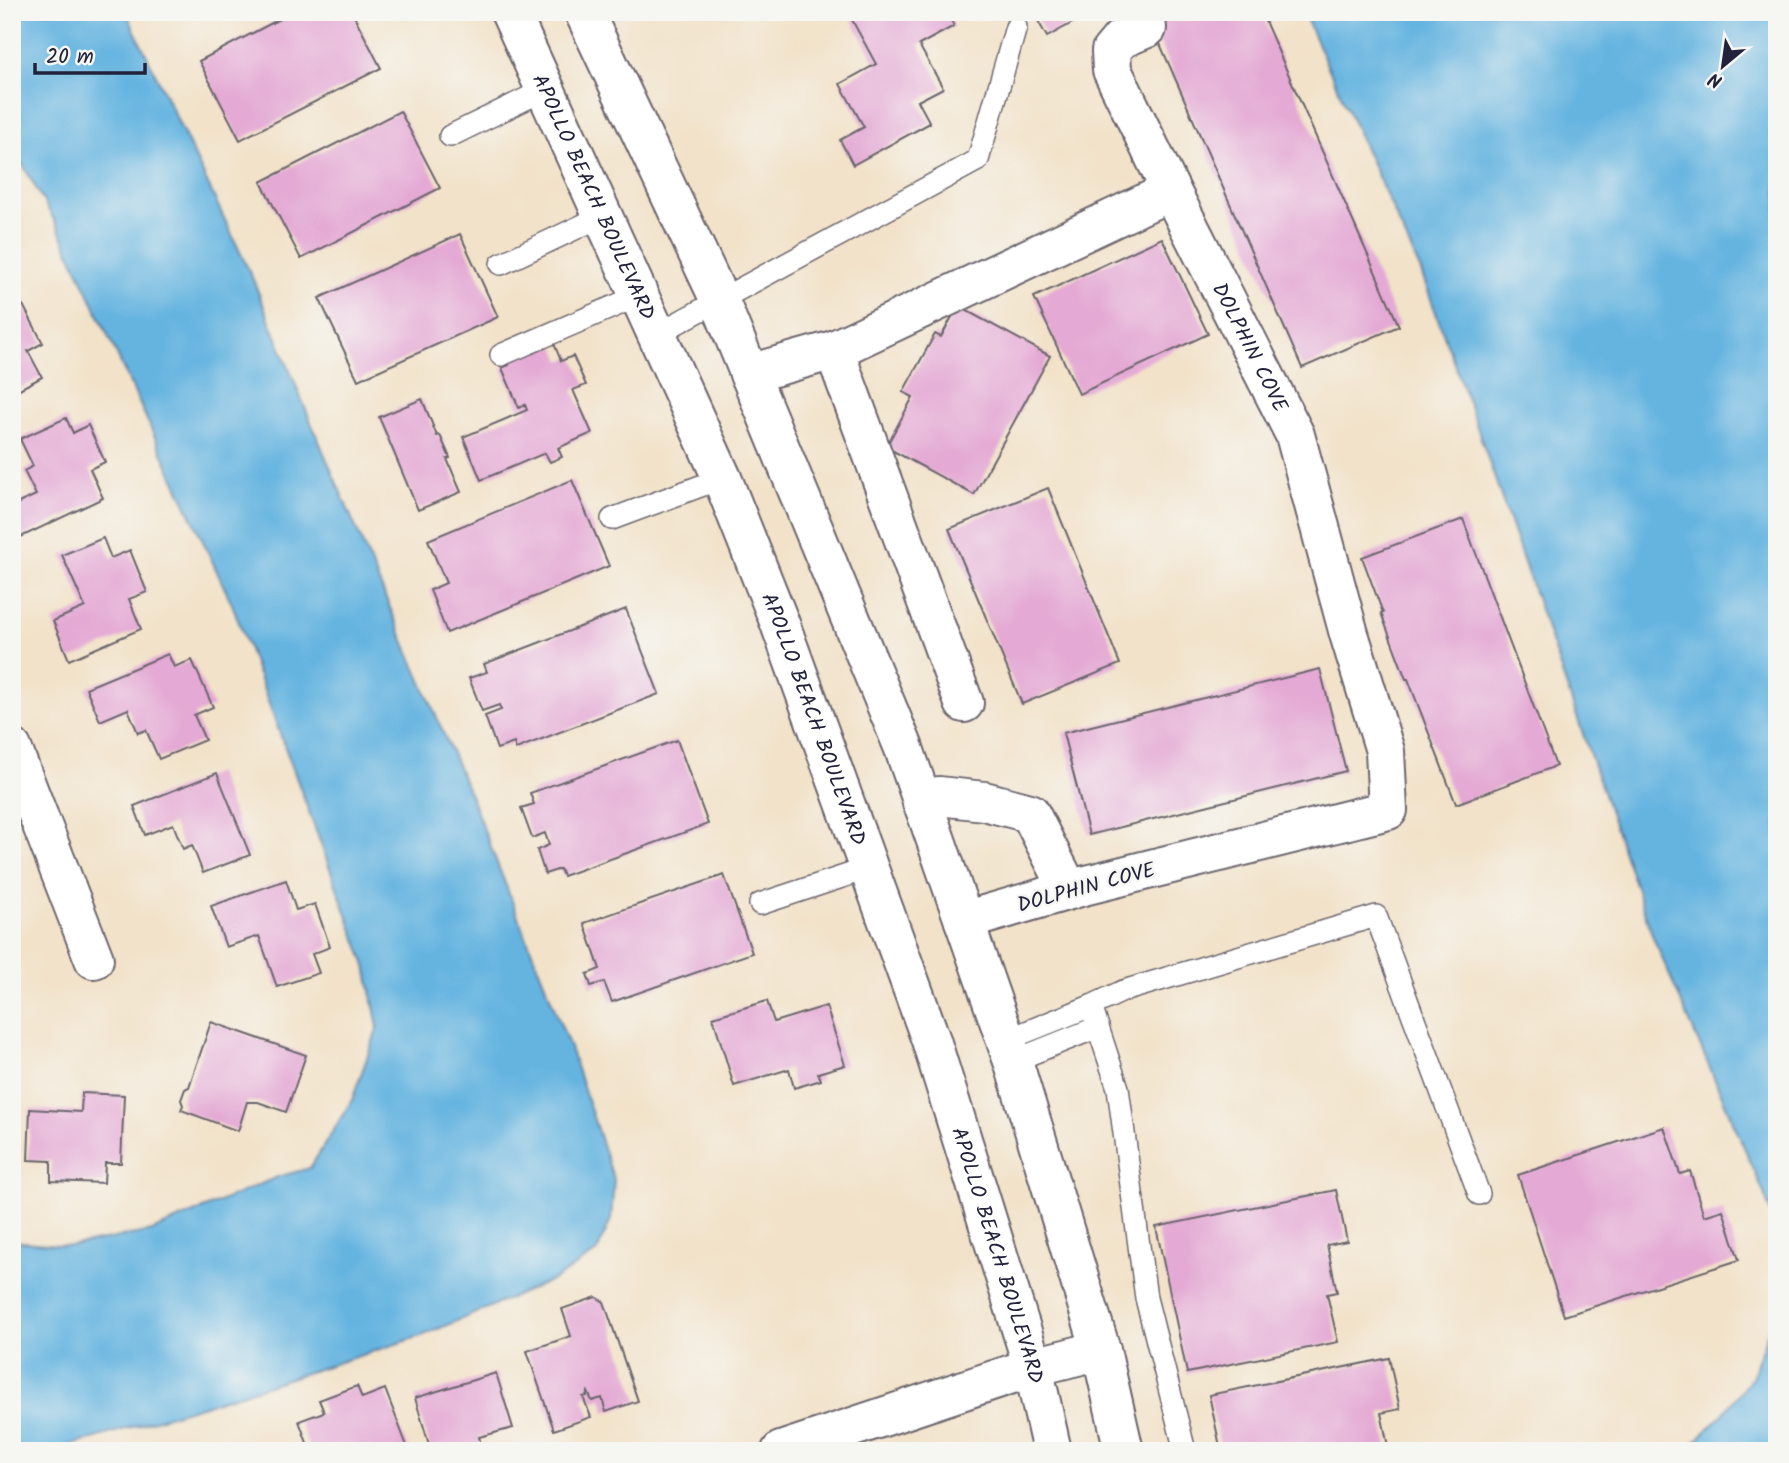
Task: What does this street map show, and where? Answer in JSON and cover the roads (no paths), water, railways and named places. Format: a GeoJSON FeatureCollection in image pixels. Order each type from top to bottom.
{"type":"FeatureCollection","features":[{"type":"Feature","properties":{"kind":"main road","name":"APOLLO BEACH BOULEVARD"},"geometry":{"type":"LineString","coordinates":[[510,12],[722,478],[779,621],[931,1040],[1033,1367],[1052,1451]]}},
{"type":"Feature","properties":{"kind":"main road"},"geometry":{"type":"LineString","coordinates":[[584,12],[719,300],[902,746],[1009,1051],[1101,1350],[1124,1451]]}},
{"type":"Feature","properties":{"kind":"main road"},"geometry":{"type":"LineString","coordinates":[[749,374],[834,349],[1171,191],[1112,70],[1111,51],[1121,39],[1147,28]]}},
{"type":"Feature","properties":{"kind":"main road","name":"DOLPHIN COVE"},"geometry":{"type":"LineString","coordinates":[[964,921],[1076,888],[1388,810],[1385,751],[1349,634],[1295,435],[1171,191]]}},
{"type":"Feature","properties":{"kind":"main road"},"geometry":{"type":"LineString","coordinates":[[834,349],[964,703]]}},
{"type":"Feature","properties":{"kind":"main road"},"geometry":{"type":"LineString","coordinates":[[12,748],[94,960]]}},
{"type":"Feature","properties":{"kind":"main road"},"geometry":{"type":"LineString","coordinates":[[922,803],[939,796],[984,801],[1030,813],[1076,888]]}},
{"type":"Feature","properties":{"kind":"main road"},"geometry":{"type":"LineString","coordinates":[[781,1451],[1033,1367],[1101,1350]]}},
{"type":"Feature","properties":{"kind":"lane"},"geometry":{"type":"LineString","coordinates":[[657,334],[978,160],[1016,27]]}},
{"type":"Feature","properties":{"kind":"lane"},"geometry":{"type":"LineString","coordinates":[[450,136],[546,89]]}},
{"type":"Feature","properties":{"kind":"lane"},"geometry":{"type":"LineString","coordinates":[[501,264],[602,216]]}},
{"type":"Feature","properties":{"kind":"lane"},"geometry":{"type":"LineString","coordinates":[[501,355],[638,296]]}},
{"type":"Feature","properties":{"kind":"lane"},"geometry":{"type":"LineString","coordinates":[[612,519],[722,478]]}},
{"type":"Feature","properties":{"kind":"lane"},"geometry":{"type":"LineString","coordinates":[[760,904],[869,868]]}},
{"type":"Feature","properties":{"kind":"lane"},"geometry":{"type":"LineString","coordinates":[[1009,1051],[1094,1017],[1123,991],[1376,916],[1479,1194]]}},
{"type":"Feature","properties":{"kind":"lane"},"geometry":{"type":"LineString","coordinates":[[1094,1017],[1118,1088],[1146,1298],[1185,1451]]}},
{"type":"Feature","properties":{"kind":"water"},"geometry":{"type":"Polygon","coordinates":[[[12,12],[126,12],[252,277],[472,800],[569,1045],[614,1180],[611,1219],[597,1252],[555,1279],[424,1335],[53,1451],[12,1451],[12,1240],[71,1246],[152,1231],[277,1177],[310,1168],[352,1100],[378,1027],[366,966],[232,604],[57,225],[12,146],[12,12]]]}},
{"type":"Feature","properties":{"kind":"water"},"geometry":{"type":"Polygon","coordinates":[[[1303,12],[1777,12],[1777,1232],[1764,1193],[1653,937],[1420,269],[1303,12]]]}},
{"type":"Feature","properties":{"kind":"water"},"geometry":{"type":"Polygon","coordinates":[[[1777,1297],[1777,1451],[1686,1451],[1722,1415],[1752,1377],[1775,1312],[1777,1297]]]}}]}
